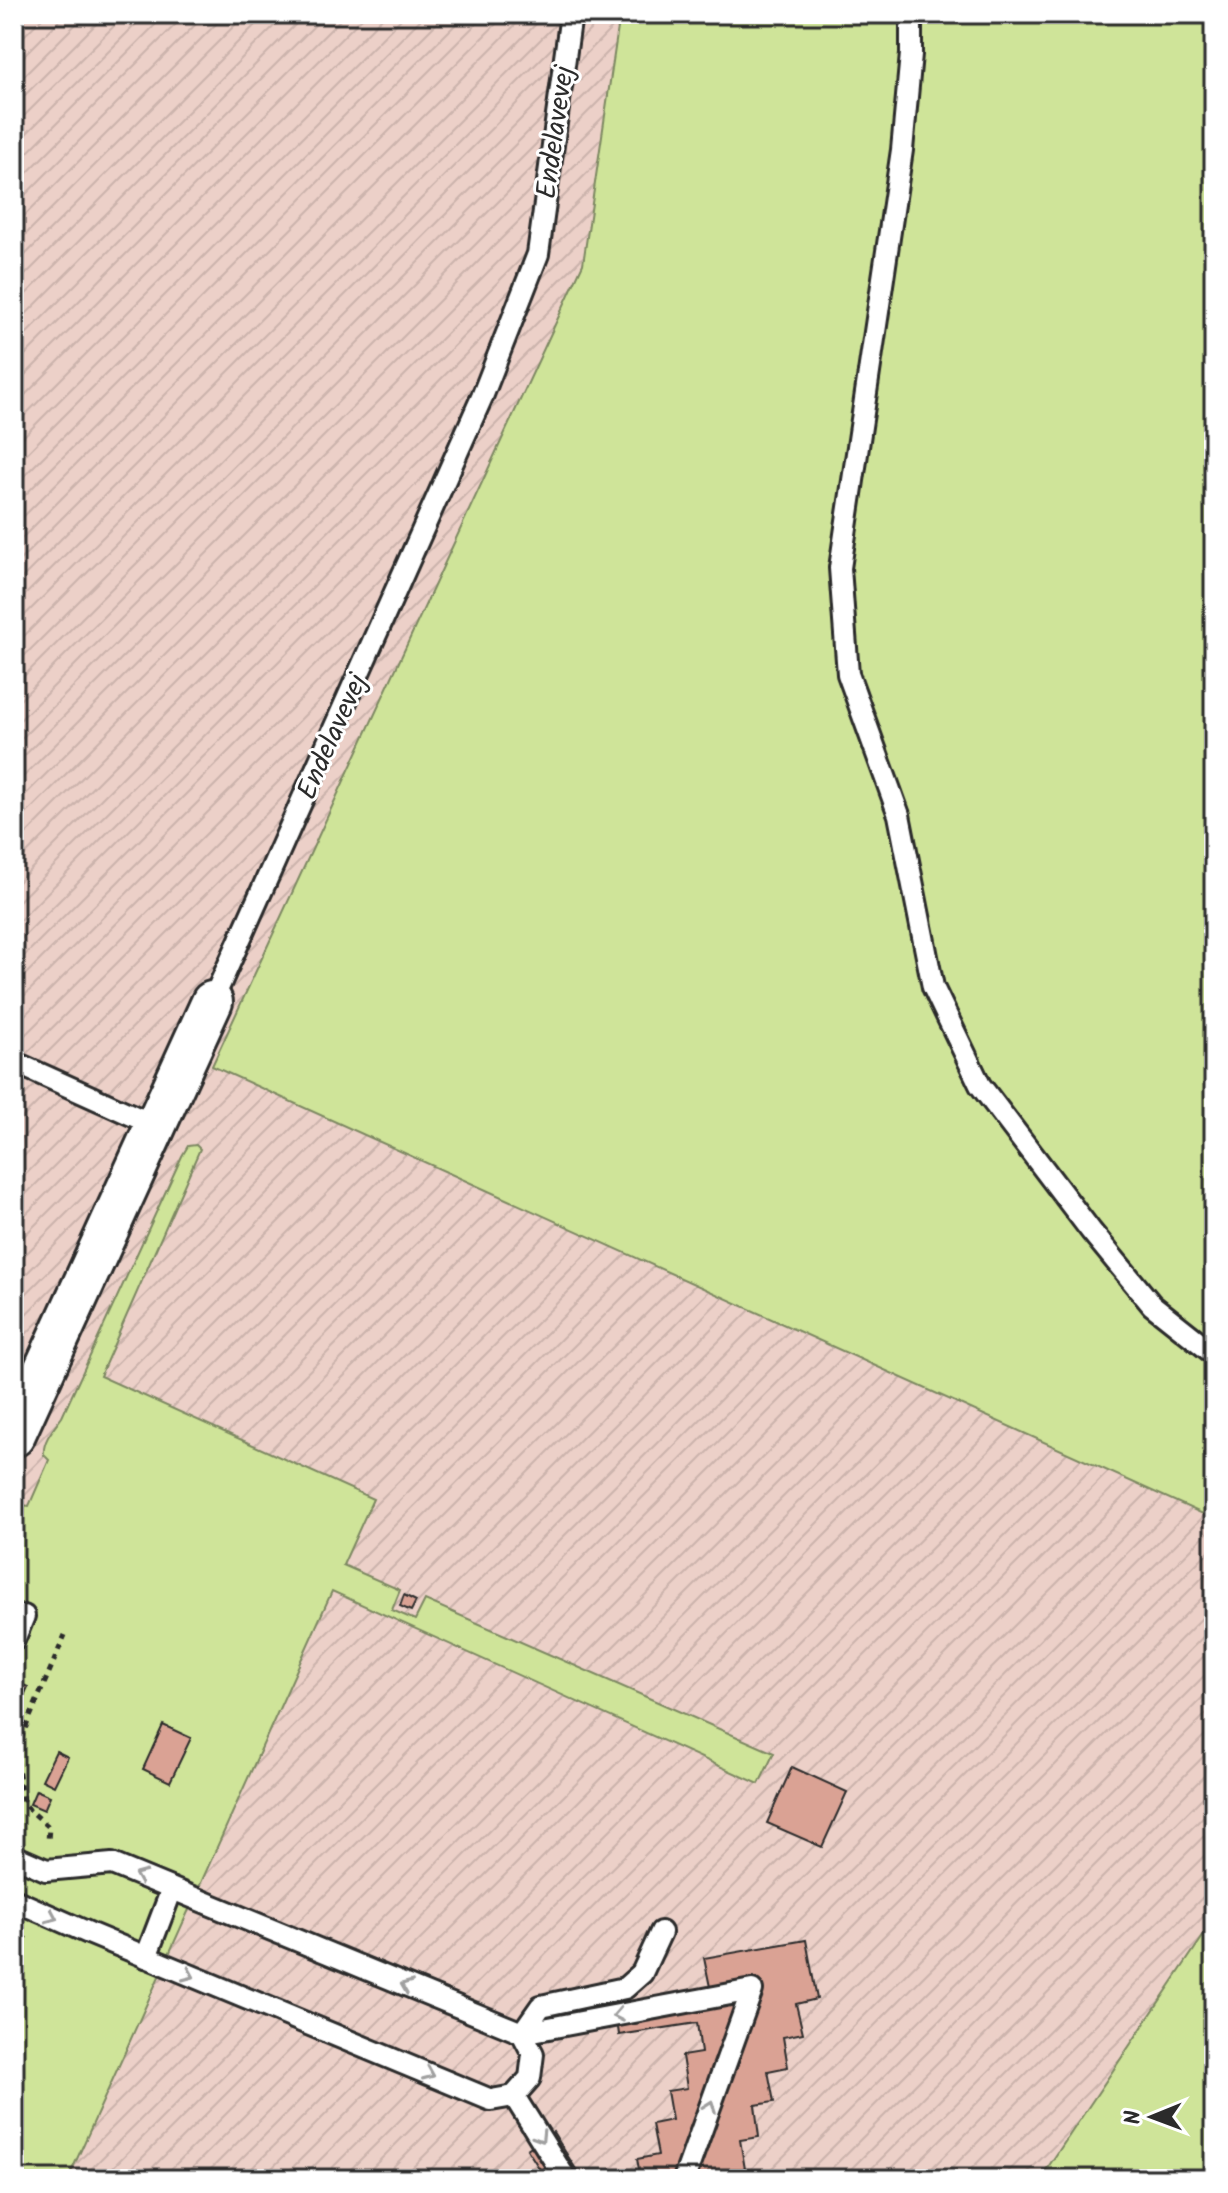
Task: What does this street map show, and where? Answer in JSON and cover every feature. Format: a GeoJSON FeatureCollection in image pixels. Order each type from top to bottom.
{"type":"FeatureCollection","features":[{"type":"Feature","properties":{"kind":"street","name":"Endelavevej"},"geometry":{"type":"LineString","coordinates":[[14,1436],[212,1002]]}},
{"type":"Feature","properties":{"kind":"lane","name":"Endelavevej"},"geometry":{"type":"LineString","coordinates":[[212,1002],[482,397],[538,254],[571,14]]}},
{"type":"Feature","properties":{"kind":"lane"},"geometry":{"type":"LineString","coordinates":[[911,14],[911,54],[902,150],[840,568],[848,674],[899,815],[933,987],[980,1085],[1091,1231],[1152,1305],[1214,1354]]}},
{"type":"Feature","properties":{"kind":"lane"},"geometry":{"type":"LineString","coordinates":[[14,1062],[156,1126]]}},
{"type":"Feature","properties":{"kind":"lane"},"geometry":{"type":"LineString","coordinates":[[14,1640],[24,1616]]}},
{"type":"Feature","properties":{"kind":"lane"},"geometry":{"type":"LineString","coordinates":[[14,1856],[46,1870],[112,1864],[522,2033],[752,1990],[684,2179]]}},
{"type":"Feature","properties":{"kind":"lane"},"geometry":{"type":"LineString","coordinates":[[146,1957],[172,1889]]}},
{"type":"Feature","properties":{"kind":"lane"},"geometry":{"type":"LineString","coordinates":[[14,1900],[491,2100],[514,2096],[530,2078],[533,2054],[522,2033]]}},
{"type":"Feature","properties":{"kind":"lane"},"geometry":{"type":"LineString","coordinates":[[522,2033],[541,2006],[625,1988],[642,1973],[661,1932]]}},
{"type":"Feature","properties":{"kind":"lane"},"geometry":{"type":"LineString","coordinates":[[514,2096],[566,2179]]}},
{"type":"Feature","properties":{"kind":"path"},"geometry":{"type":"LineString","coordinates":[[16,1750],[65,1635]]}},
{"type":"Feature","properties":{"kind":"shaded area"},"geometry":{"type":"Polygon","coordinates":[[[14,14],[620,14],[583,264],[212,1066],[1214,1519],[1214,1920],[1040,2179],[14,2179],[14,14]]]}},
{"type":"Feature","properties":{"kind":"green space"},"geometry":{"type":"Polygon","coordinates":[[[620,14],[1214,14],[1214,1519],[212,1066],[583,264],[620,14]]]}},
{"type":"Feature","properties":{"kind":"green space"},"geometry":{"type":"Polygon","coordinates":[[[196,1145],[200,1149],[100,1376],[373,1499],[343,1565],[400,1590],[392,1610],[415,1620],[425,1600],[774,1753],[759,1784],[332,1591],[68,2179],[14,2179],[14,1539],[22,1521],[14,1517],[14,1511],[22,1505],[29,1506],[49,1460],[44,1455],[47,1440],[62,1417],[182,1156],[188,1146],[196,1145]]]}},
{"type":"Feature","properties":{"kind":"green space"},"geometry":{"type":"Polygon","coordinates":[[[1214,1920],[1214,2179],[1040,2179],[1214,1920]]]}},
{"type":"Feature","properties":{"kind":"building"},"geometry":{"type":"Polygon","coordinates":[[[404,1595],[416,1601],[411,1611],[400,1606],[404,1595]]]}},
{"type":"Feature","properties":{"kind":"building"},"geometry":{"type":"Polygon","coordinates":[[[14,1681],[28,1687],[14,1718],[14,1681]]]}},
{"type":"Feature","properties":{"kind":"building"},"geometry":{"type":"Polygon","coordinates":[[[163,1725],[191,1738],[170,1782],[143,1769],[163,1725]]]}},
{"type":"Feature","properties":{"kind":"building"},"geometry":{"type":"Polygon","coordinates":[[[56,1751],[68,1757],[54,1786],[42,1780],[56,1751]]]}},
{"type":"Feature","properties":{"kind":"building"},"geometry":{"type":"Polygon","coordinates":[[[792,1767],[847,1792],[822,1847],[767,1823],[792,1767]]]}},
{"type":"Feature","properties":{"kind":"building"},"geometry":{"type":"Polygon","coordinates":[[[36,1790],[50,1796],[44,1810],[30,1804],[36,1790]]]}},
{"type":"Feature","properties":{"kind":"building"},"geometry":{"type":"Polygon","coordinates":[[[806,1940],[817,1999],[796,2004],[803,2033],[783,2037],[788,2067],[768,2071],[774,2102],[755,2105],[759,2137],[740,2140],[745,2169],[726,2174],[727,2179],[641,2179],[637,2159],[658,2155],[652,2124],[672,2120],[667,2091],[687,2088],[682,2056],[701,2053],[697,2023],[619,2035],[615,2005],[710,1987],[704,1958],[806,1940]]]}},
{"type":"Feature","properties":{"kind":"building"},"geometry":{"type":"Polygon","coordinates":[[[553,2132],[582,2179],[546,2179],[527,2149],[553,2132]]]}}]}
